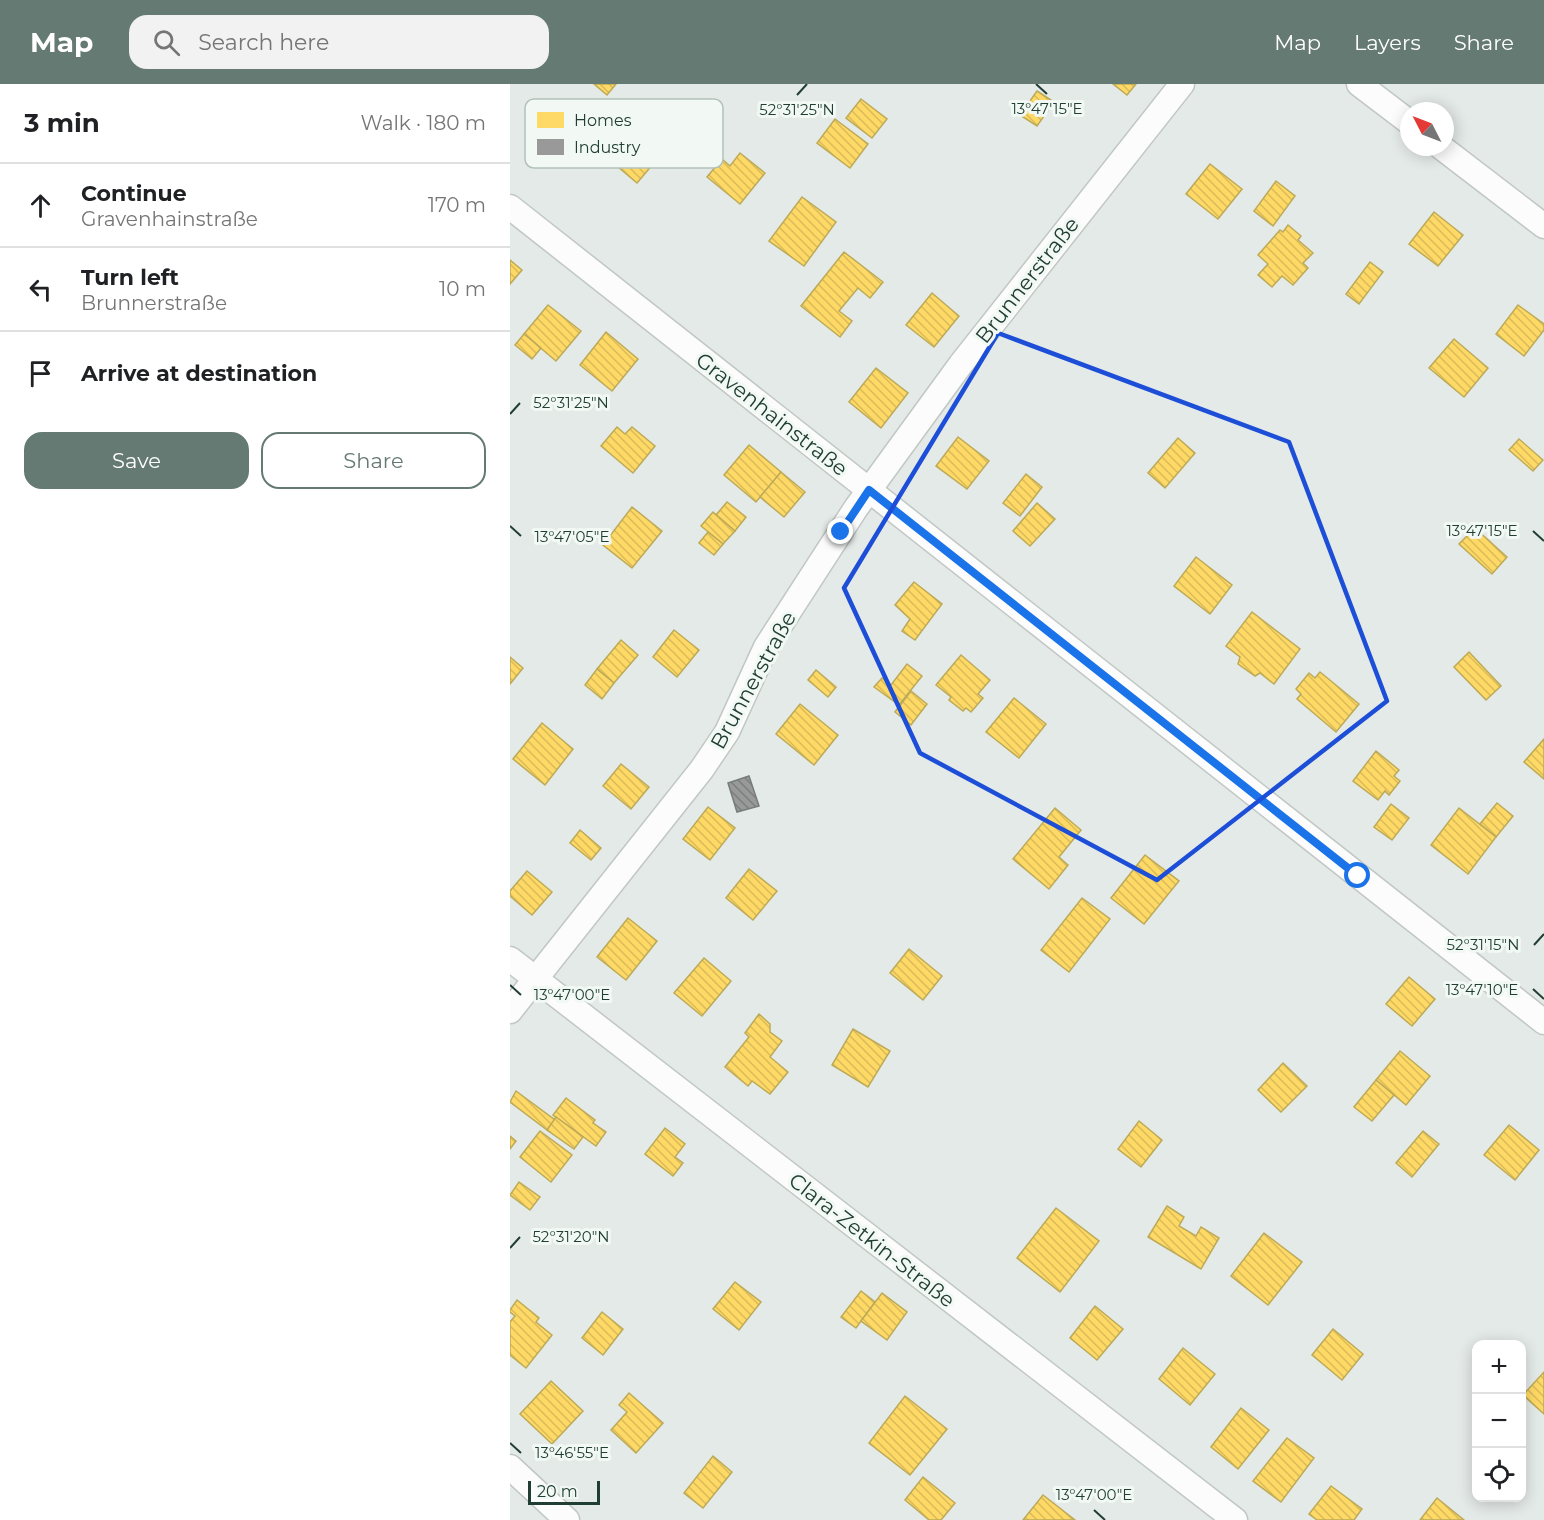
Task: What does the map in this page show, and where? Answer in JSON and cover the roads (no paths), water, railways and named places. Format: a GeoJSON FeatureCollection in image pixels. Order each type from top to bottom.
{"type":"FeatureCollection","features":[{"type":"Feature","properties":{"kind":"street","name":"Brunnerstraße"},"geometry":{"type":"LineString","coordinates":[[510,1011],[702,769],[727,732],[766,647],[869,490],[961,364],[1182,84]]}},
{"type":"Feature","properties":{"kind":"street"},"geometry":{"type":"LineString","coordinates":[[1359,84],[1400,115]]}},
{"type":"Feature","properties":{"kind":"street"},"geometry":{"type":"LineString","coordinates":[[1453,156],[1544,226]]}},
{"type":"Feature","properties":{"kind":"street","name":"Gravenhainstraße"},"geometry":{"type":"LineString","coordinates":[[510,207],[1544,1022]]}},
{"type":"Feature","properties":{"kind":"street","name":"Clara-Zetkin-Straße"},"geometry":{"type":"LineString","coordinates":[[510,959],[1235,1520]]}},
{"type":"Feature","properties":{"kind":"street"},"geometry":{"type":"LineString","coordinates":[[510,1467],[567,1520]]}}]}
